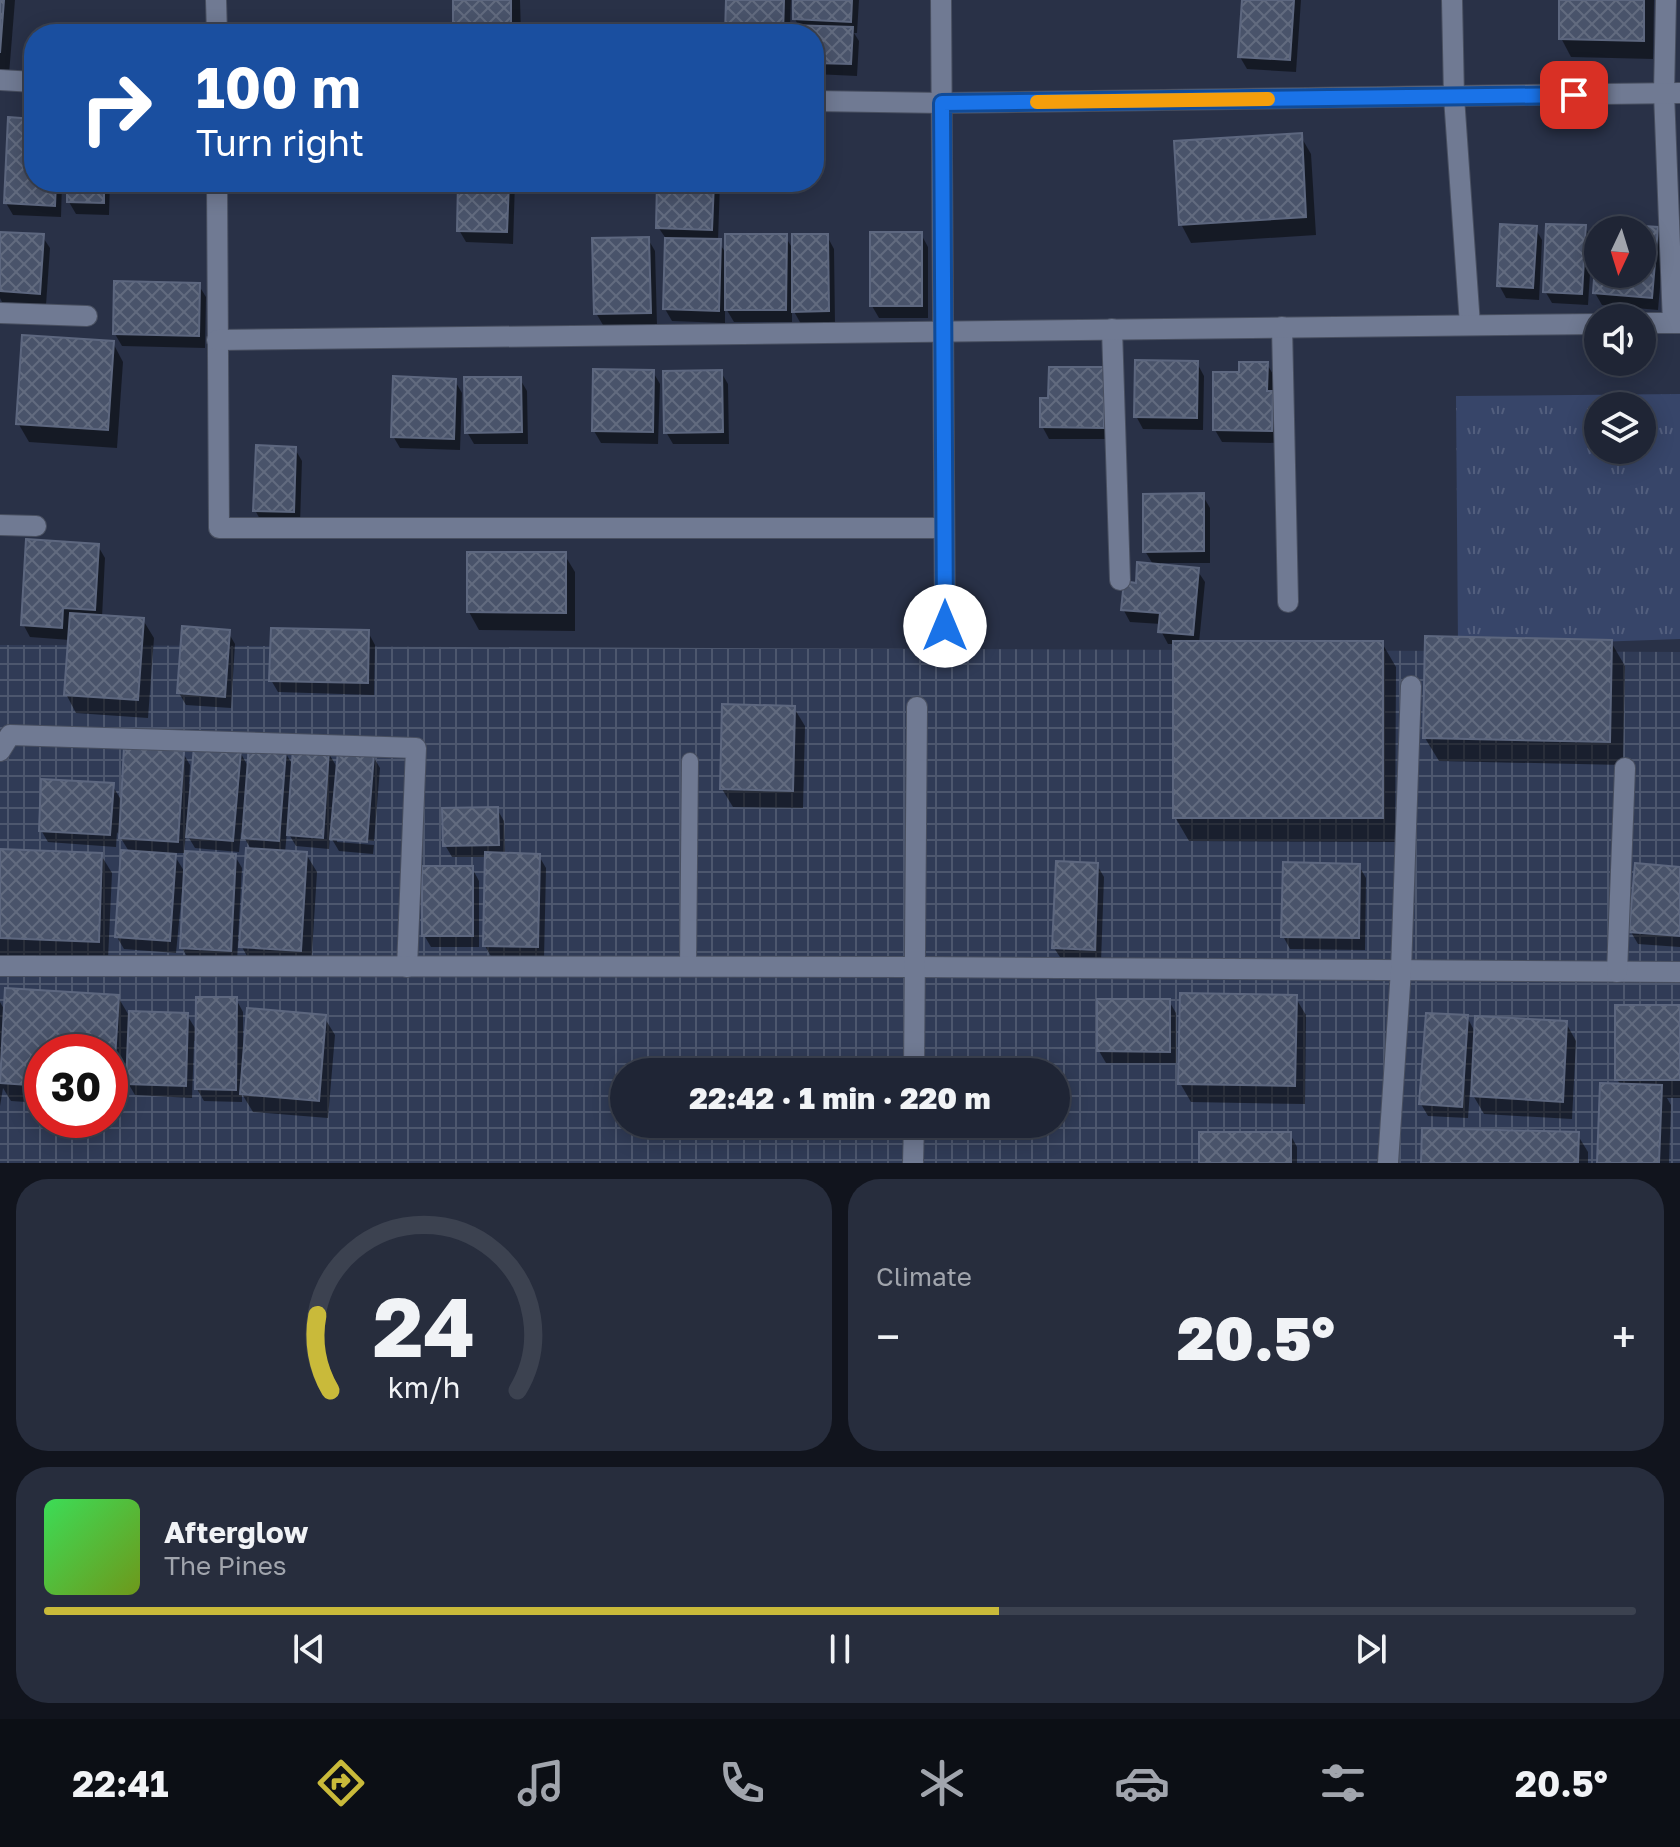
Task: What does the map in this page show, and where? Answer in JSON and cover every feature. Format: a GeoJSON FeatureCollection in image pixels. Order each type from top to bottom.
{"type":"FeatureCollection","features":[{"type":"Feature","properties":{"kind":"street"},"geometry":{"type":"LineString","coordinates":[[216,0],[217,24]]}},
{"type":"Feature","properties":{"kind":"street"},"geometry":{"type":"LineString","coordinates":[[941,0],[945,626]]}},
{"type":"Feature","properties":{"kind":"street"},"geometry":{"type":"LineString","coordinates":[[1452,0],[1454,97],[1470,325]]}},
{"type":"Feature","properties":{"kind":"street"},"geometry":{"type":"LineString","coordinates":[[1666,0],[1672,93],[1676,323]]}},
{"type":"Feature","properties":{"kind":"street"},"geometry":{"type":"LineString","coordinates":[[0,80],[24,81]]}},
{"type":"Feature","properties":{"kind":"street"},"geometry":{"type":"LineString","coordinates":[[824,101],[942,103],[1672,93]]}},
{"type":"Feature","properties":{"kind":"street"},"geometry":{"type":"LineString","coordinates":[[217,192],[219,528],[944,528]]}},
{"type":"Feature","properties":{"kind":"street"},"geometry":{"type":"LineString","coordinates":[[0,313],[87,316]]}},
{"type":"Feature","properties":{"kind":"street"},"geometry":{"type":"LineString","coordinates":[[217,340],[1584,324]]}},
{"type":"Feature","properties":{"kind":"street"},"geometry":{"type":"LineString","coordinates":[[1282,327],[1288,602]]}},
{"type":"Feature","properties":{"kind":"street"},"geometry":{"type":"LineString","coordinates":[[1112,329],[1120,580]]}},
{"type":"Feature","properties":{"kind":"street"},"geometry":{"type":"LineString","coordinates":[[0,525],[36,526]]}},
{"type":"Feature","properties":{"kind":"street"},"geometry":{"type":"LineString","coordinates":[[1388,1163],[1401,970],[1411,686]]}},
{"type":"Feature","properties":{"kind":"street"},"geometry":{"type":"LineString","coordinates":[[914,1058],[917,707]]}},
{"type":"Feature","properties":{"kind":"street"},"geometry":{"type":"LineString","coordinates":[[0,751],[10,735],[416,748],[407,967]]}},
{"type":"Feature","properties":{"kind":"street"},"geometry":{"type":"LineString","coordinates":[[1617,972],[1625,768]]}},
{"type":"Feature","properties":{"kind":"street"},"geometry":{"type":"LineString","coordinates":[[0,966],[1680,972]]}},
{"type":"Feature","properties":{"kind":"street"},"geometry":{"type":"LineString","coordinates":[[913,1163],[914,1138]]}},
{"type":"Feature","properties":{"kind":"lane"},"geometry":{"type":"LineString","coordinates":[[688,967],[690,761]]}},
{"type":"Feature","properties":{"kind":"shaded area"},"geometry":{"type":"Polygon","coordinates":[[[0,645],[1680,652],[1680,1163],[0,1163],[0,645]]]}},
{"type":"Feature","properties":{"kind":"green space"},"geometry":{"type":"Polygon","coordinates":[[[1656,394],[1680,394],[1680,639],[1458,647],[1456,396],[1584,395],[1584,464],[1656,464],[1656,394]]]}},
{"type":"Feature","properties":{"kind":"building"},"geometry":{"type":"Polygon","coordinates":[[[0,0],[4,0],[0,53],[0,0]]]}},
{"type":"Feature","properties":{"kind":"building"},"geometry":{"type":"Polygon","coordinates":[[[453,0],[511,0],[511,24],[453,24],[453,0]]]}},
{"type":"Feature","properties":{"kind":"building"},"geometry":{"type":"Polygon","coordinates":[[[726,0],[784,0],[783,24],[725,24],[726,0]]]}},
{"type":"Feature","properties":{"kind":"building"},"geometry":{"type":"Polygon","coordinates":[[[793,0],[852,0],[851,22],[793,19],[793,0]]]}},
{"type":"Feature","properties":{"kind":"building"},"geometry":{"type":"Polygon","coordinates":[[[1242,0],[1294,0],[1290,60],[1238,57],[1242,0]]]}},
{"type":"Feature","properties":{"kind":"building"},"geometry":{"type":"Polygon","coordinates":[[[1559,0],[1644,0],[1644,41],[1559,39],[1559,0]]]}},
{"type":"Feature","properties":{"kind":"building"},"geometry":{"type":"Polygon","coordinates":[[[824,26],[853,27],[851,64],[824,63],[824,26]]]}},
{"type":"Feature","properties":{"kind":"building"},"geometry":{"type":"Polygon","coordinates":[[[8,117],[24,118],[24,192],[56,192],[55,206],[4,203],[8,117]]]}},
{"type":"Feature","properties":{"kind":"building"},"geometry":{"type":"Polygon","coordinates":[[[1302,133],[1306,217],[1179,225],[1174,141],[1302,133]]]}},
{"type":"Feature","properties":{"kind":"building"},"geometry":{"type":"Polygon","coordinates":[[[67,192],[104,192],[104,203],[67,202],[67,192]]]}},
{"type":"Feature","properties":{"kind":"building"},"geometry":{"type":"Polygon","coordinates":[[[458,192],[509,192],[507,232],[457,231],[458,192]]]}},
{"type":"Feature","properties":{"kind":"building"},"geometry":{"type":"Polygon","coordinates":[[[657,192],[714,192],[712,230],[656,228],[657,192]]]}},
{"type":"Feature","properties":{"kind":"building"},"geometry":{"type":"Polygon","coordinates":[[[1500,224],[1537,226],[1533,288],[1497,286],[1500,224]]]}},
{"type":"Feature","properties":{"kind":"building"},"geometry":{"type":"Polygon","coordinates":[[[1546,224],[1584,225],[1582,294],[1543,292],[1546,224]]]}},
{"type":"Feature","properties":{"kind":"building"},"geometry":{"type":"Polygon","coordinates":[[[0,232],[44,234],[40,294],[0,291],[0,232]]]}},
{"type":"Feature","properties":{"kind":"building"},"geometry":{"type":"Polygon","coordinates":[[[870,232],[922,232],[922,306],[870,306],[870,232]]]}},
{"type":"Feature","properties":{"kind":"building"},"geometry":{"type":"Polygon","coordinates":[[[725,234],[787,234],[786,310],[725,310],[725,234]]]}},
{"type":"Feature","properties":{"kind":"building"},"geometry":{"type":"Polygon","coordinates":[[[792,234],[828,234],[829,311],[792,312],[792,234]]]}},
{"type":"Feature","properties":{"kind":"building"},"geometry":{"type":"Polygon","coordinates":[[[649,237],[651,313],[594,314],[592,238],[649,237]]]}},
{"type":"Feature","properties":{"kind":"building"},"geometry":{"type":"Polygon","coordinates":[[[665,238],[721,239],[719,311],[663,309],[665,238]]]}},
{"type":"Feature","properties":{"kind":"building"},"geometry":{"type":"Polygon","coordinates":[[[114,281],[200,283],[199,336],[113,334],[114,281]]]}},
{"type":"Feature","properties":{"kind":"building"},"geometry":{"type":"Polygon","coordinates":[[[1593,288],[1653,288],[1652,298],[1593,293],[1593,288]]]}},
{"type":"Feature","properties":{"kind":"building"},"geometry":{"type":"Polygon","coordinates":[[[22,335],[114,341],[108,430],[16,424],[22,335]]]}},
{"type":"Feature","properties":{"kind":"building"},"geometry":{"type":"Polygon","coordinates":[[[1135,360],[1198,361],[1197,418],[1134,417],[1135,360]]]}},
{"type":"Feature","properties":{"kind":"building"},"geometry":{"type":"Polygon","coordinates":[[[1239,362],[1268,362],[1267,391],[1273,391],[1272,431],[1213,430],[1213,372],[1239,372],[1239,362]]]}},
{"type":"Feature","properties":{"kind":"building"},"geometry":{"type":"Polygon","coordinates":[[[1049,367],[1104,367],[1104,428],[1040,427],[1040,398],[1048,398],[1049,367]]]}},
{"type":"Feature","properties":{"kind":"building"},"geometry":{"type":"Polygon","coordinates":[[[593,369],[654,370],[653,432],[592,431],[593,369]]]}},
{"type":"Feature","properties":{"kind":"building"},"geometry":{"type":"Polygon","coordinates":[[[722,370],[723,432],[664,433],[663,371],[722,370]]]}},
{"type":"Feature","properties":{"kind":"building"},"geometry":{"type":"Polygon","coordinates":[[[393,376],[456,379],[454,439],[391,437],[393,376]]]}},
{"type":"Feature","properties":{"kind":"building"},"geometry":{"type":"Polygon","coordinates":[[[464,377],[521,377],[522,432],[465,433],[464,377]]]}},
{"type":"Feature","properties":{"kind":"building"},"geometry":{"type":"Polygon","coordinates":[[[256,445],[296,447],[294,512],[253,511],[256,445]]]}},
{"type":"Feature","properties":{"kind":"building"},"geometry":{"type":"Polygon","coordinates":[[[1204,493],[1204,551],[1143,552],[1143,494],[1204,493]]]}},
{"type":"Feature","properties":{"kind":"building"},"geometry":{"type":"Polygon","coordinates":[[[26,539],[99,544],[95,610],[63,608],[62,628],[21,625],[26,539]]]}},
{"type":"Feature","properties":{"kind":"building"},"geometry":{"type":"Polygon","coordinates":[[[467,552],[566,552],[566,613],[467,612],[467,552]]]}},
{"type":"Feature","properties":{"kind":"building"},"geometry":{"type":"Polygon","coordinates":[[[1137,562],[1199,568],[1193,635],[1158,632],[1160,613],[1121,610],[1124,581],[1136,583],[1137,562]]]}},
{"type":"Feature","properties":{"kind":"building"},"geometry":{"type":"Polygon","coordinates":[[[70,613],[144,618],[138,700],[64,695],[70,613]]]}},
{"type":"Feature","properties":{"kind":"building"},"geometry":{"type":"Polygon","coordinates":[[[182,626],[230,630],[225,697],[177,693],[182,626]]]}},
{"type":"Feature","properties":{"kind":"building"},"geometry":{"type":"Polygon","coordinates":[[[271,628],[369,630],[368,683],[269,681],[271,628]]]}},
{"type":"Feature","properties":{"kind":"building"},"geometry":{"type":"Polygon","coordinates":[[[1425,636],[1612,640],[1610,742],[1423,738],[1425,636]]]}},
{"type":"Feature","properties":{"kind":"building"},"geometry":{"type":"Polygon","coordinates":[[[1173,641],[1383,641],[1383,818],[1173,818],[1173,641]]]}},
{"type":"Feature","properties":{"kind":"building"},"geometry":{"type":"Polygon","coordinates":[[[722,704],[795,706],[793,791],[720,789],[722,704]]]}},
{"type":"Feature","properties":{"kind":"building"},"geometry":{"type":"Polygon","coordinates":[[[194,746],[241,750],[233,841],[186,837],[194,746]]]}},
{"type":"Feature","properties":{"kind":"building"},"geometry":{"type":"Polygon","coordinates":[[[249,746],[286,750],[279,841],[242,838],[249,746]]]}},
{"type":"Feature","properties":{"kind":"building"},"geometry":{"type":"Polygon","coordinates":[[[124,747],[184,751],[178,842],[119,838],[124,747]]]}},
{"type":"Feature","properties":{"kind":"building"},"geometry":{"type":"Polygon","coordinates":[[[293,748],[329,750],[323,838],[287,835],[293,748]]]}},
{"type":"Feature","properties":{"kind":"building"},"geometry":{"type":"Polygon","coordinates":[[[338,751],[374,754],[367,842],[330,839],[338,751]]]}},
{"type":"Feature","properties":{"kind":"building"},"geometry":{"type":"Polygon","coordinates":[[[41,779],[114,783],[110,835],[39,831],[41,779]]]}},
{"type":"Feature","properties":{"kind":"building"},"geometry":{"type":"Polygon","coordinates":[[[498,807],[499,845],[443,846],[442,808],[498,807]]]}},
{"type":"Feature","properties":{"kind":"building"},"geometry":{"type":"Polygon","coordinates":[[[246,848],[307,852],[301,951],[239,947],[246,848]]]}},
{"type":"Feature","properties":{"kind":"building"},"geometry":{"type":"Polygon","coordinates":[[[0,849],[102,853],[99,942],[0,938],[0,849]]]}},
{"type":"Feature","properties":{"kind":"building"},"geometry":{"type":"Polygon","coordinates":[[[121,850],[176,854],[170,941],[115,937],[121,850]]]}},
{"type":"Feature","properties":{"kind":"building"},"geometry":{"type":"Polygon","coordinates":[[[185,851],[236,854],[231,951],[180,948],[185,851]]]}},
{"type":"Feature","properties":{"kind":"building"},"geometry":{"type":"Polygon","coordinates":[[[485,852],[540,854],[538,947],[483,946],[485,852]]]}},
{"type":"Feature","properties":{"kind":"building"},"geometry":{"type":"Polygon","coordinates":[[[1056,861],[1098,863],[1095,950],[1052,948],[1056,861]]]}},
{"type":"Feature","properties":{"kind":"building"},"geometry":{"type":"Polygon","coordinates":[[[1283,862],[1360,864],[1359,938],[1281,937],[1283,862]]]}},
{"type":"Feature","properties":{"kind":"building"},"geometry":{"type":"Polygon","coordinates":[[[1635,863],[1680,867],[1680,936],[1629,932],[1635,863]]]}},
{"type":"Feature","properties":{"kind":"building"},"geometry":{"type":"Polygon","coordinates":[[[422,866],[473,866],[473,936],[422,936],[422,866]]]}},
{"type":"Feature","properties":{"kind":"building"},"geometry":{"type":"Polygon","coordinates":[[[5,988],[119,995],[117,1034],[24,1034],[24,1085],[0,1083],[5,988]]]}},
{"type":"Feature","properties":{"kind":"building"},"geometry":{"type":"Polygon","coordinates":[[[1180,993],[1297,995],[1295,1086],[1178,1084],[1180,993]]]}},
{"type":"Feature","properties":{"kind":"building"},"geometry":{"type":"Polygon","coordinates":[[[196,997],[237,997],[236,1090],[195,1089],[196,997]]]}},
{"type":"Feature","properties":{"kind":"building"},"geometry":{"type":"Polygon","coordinates":[[[1097,999],[1170,999],[1170,1052],[1097,1051],[1097,999]]]}},
{"type":"Feature","properties":{"kind":"building"},"geometry":{"type":"Polygon","coordinates":[[[1615,1005],[1680,1005],[1680,1080],[1615,1080],[1615,1005]]]}},
{"type":"Feature","properties":{"kind":"building"},"geometry":{"type":"Polygon","coordinates":[[[247,1008],[326,1015],[319,1101],[240,1094],[247,1008]]]}},
{"type":"Feature","properties":{"kind":"building"},"geometry":{"type":"Polygon","coordinates":[[[129,1011],[188,1013],[186,1086],[128,1084],[129,1011]]]}},
{"type":"Feature","properties":{"kind":"building"},"geometry":{"type":"Polygon","coordinates":[[[1426,1013],[1468,1015],[1462,1107],[1419,1104],[1426,1013]]]}},
{"type":"Feature","properties":{"kind":"building"},"geometry":{"type":"Polygon","coordinates":[[[1475,1016],[1567,1021],[1563,1102],[1471,1096],[1475,1016]]]}},
{"type":"Feature","properties":{"kind":"building"},"geometry":{"type":"Polygon","coordinates":[[[1600,1083],[1662,1085],[1659,1163],[1597,1163],[1600,1083]]]}},
{"type":"Feature","properties":{"kind":"building"},"geometry":{"type":"Polygon","coordinates":[[[1422,1128],[1579,1132],[1578,1163],[1421,1163],[1422,1128]]]}},
{"type":"Feature","properties":{"kind":"building"},"geometry":{"type":"Polygon","coordinates":[[[1199,1132],[1291,1132],[1291,1163],[1199,1163],[1199,1132]]]}},
{"type":"Feature","properties":{"kind":"slow traffic"},"geometry":{"type":"LineString","coordinates":[[1037,102],[1268,99]]}},
{"type":"Feature","properties":{"kind":"route"},"geometry":{"type":"LineString","coordinates":[[945,626],[942,103],[1574,95]]}}]}
